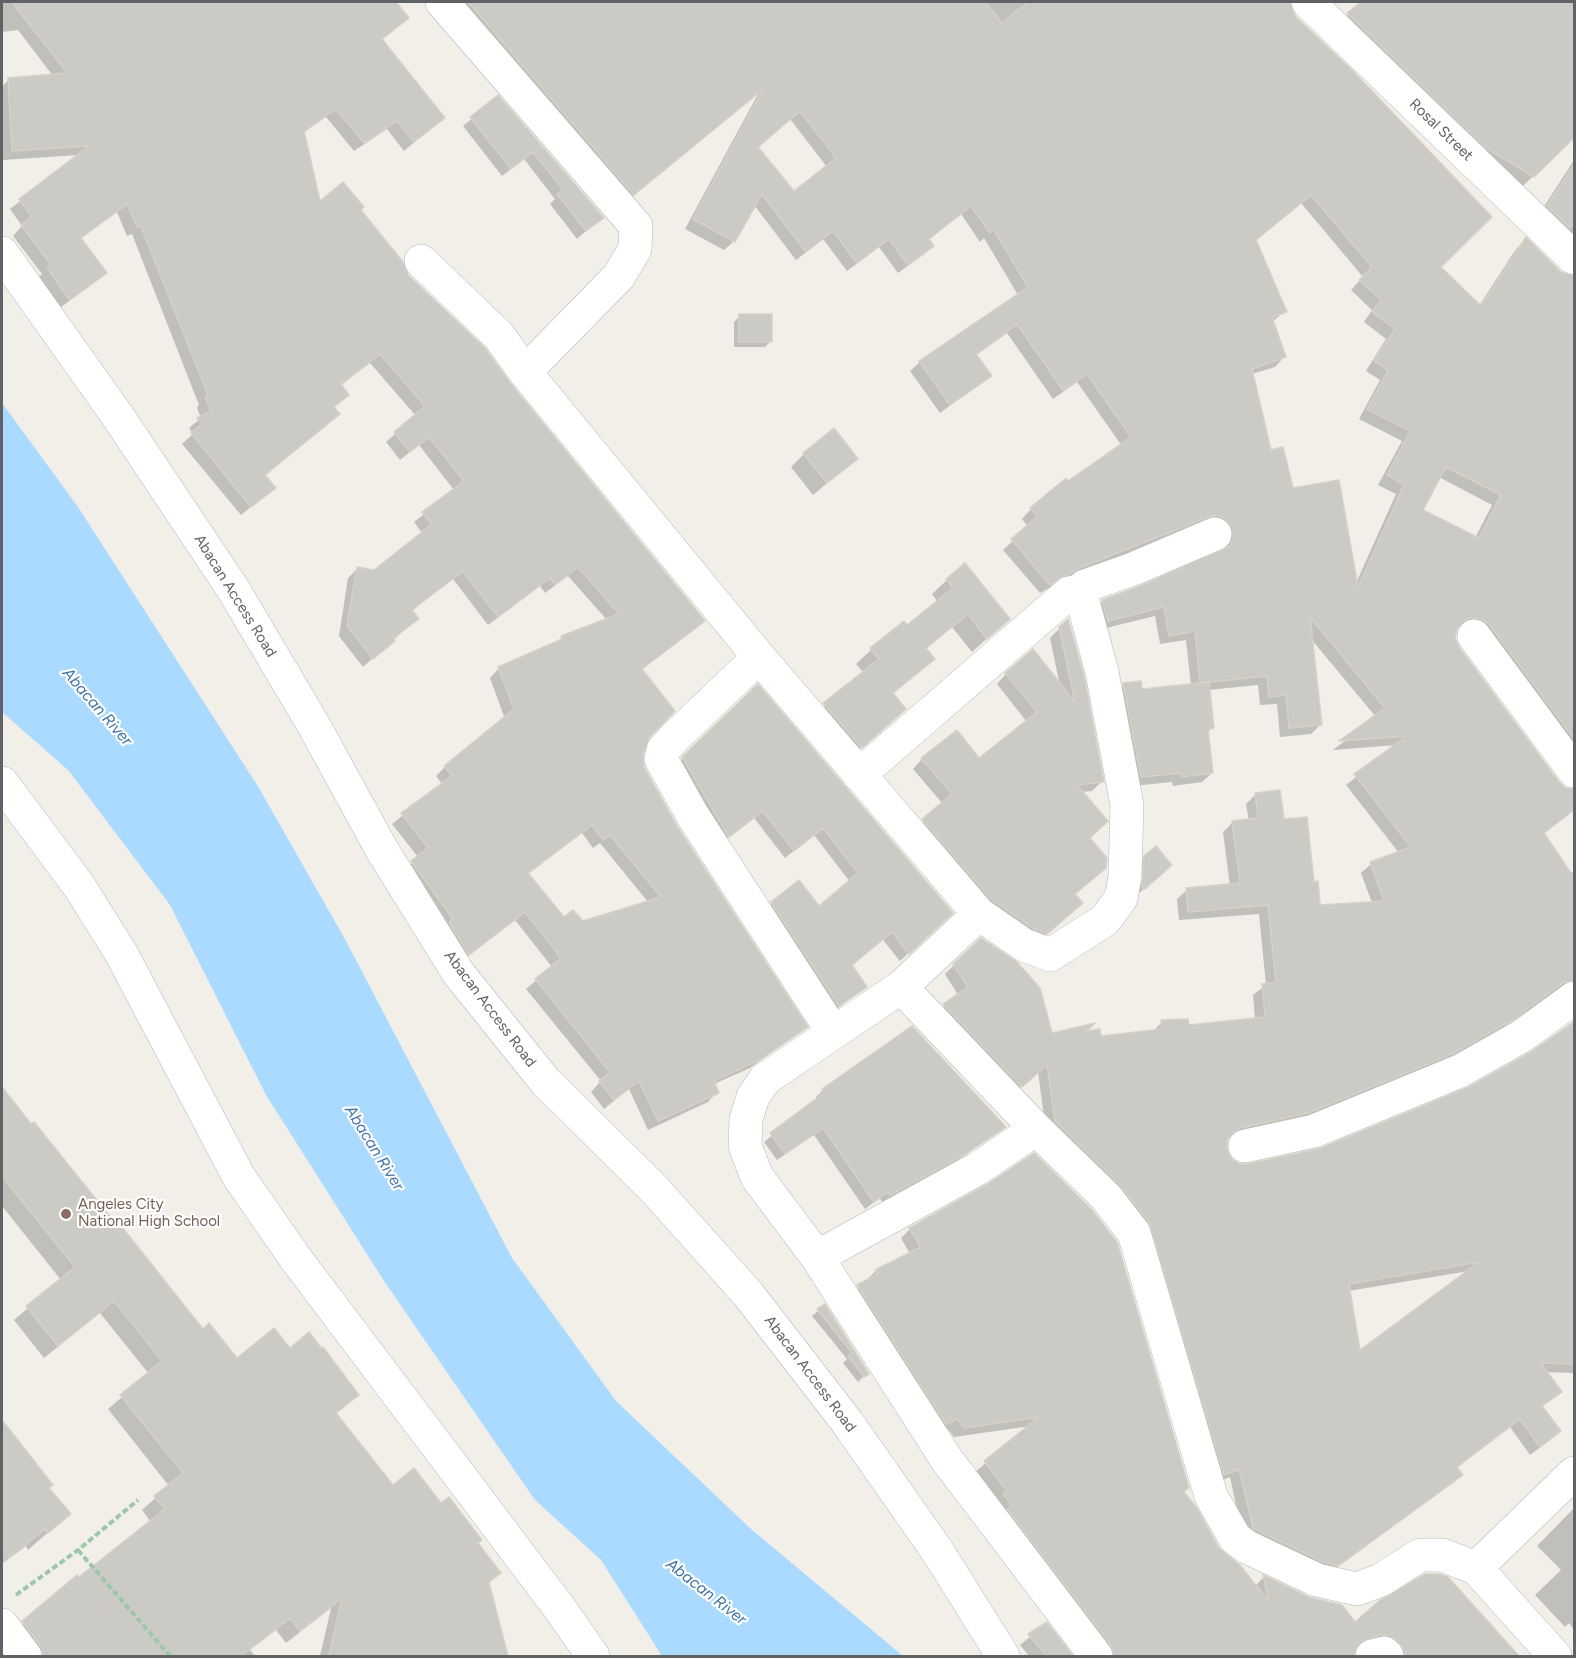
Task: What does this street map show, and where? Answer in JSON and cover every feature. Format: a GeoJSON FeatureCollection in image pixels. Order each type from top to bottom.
{"type":"FeatureCollection","features":[{"type":"Feature","properties":{"kind":"street"},"geometry":{"type":"LineString","coordinates":[[442,2],[636,226],[635,249],[619,276],[525,372]]}},
{"type":"Feature","properties":{"kind":"street","name":"Rosal Street"},"geometry":{"type":"LineString","coordinates":[[1308,2],[1575,258]]}},
{"type":"Feature","properties":{"kind":"street","name":"Abacan Access Road"},"geometry":{"type":"LineString","coordinates":[[2,253],[118,418],[233,589],[313,724],[382,850],[459,974],[545,1081],[655,1190],[748,1294],[848,1422],[938,1552],[1003,1656]]}},
{"type":"Feature","properties":{"kind":"street"},"geometry":{"type":"LineString","coordinates":[[421,261],[499,336],[525,372],[759,657],[858,775],[980,914],[1024,945],[1050,955],[1105,920],[1121,898],[1127,805],[1102,672],[1080,591]]}},
{"type":"Feature","properties":{"kind":"street"},"geometry":{"type":"LineString","coordinates":[[858,775],[1069,593],[1080,591],[1084,586],[1132,569],[1215,534]]}},
{"type":"Feature","properties":{"kind":"street"},"geometry":{"type":"LineString","coordinates":[[1474,636],[1575,771]]}},
{"type":"Feature","properties":{"kind":"street"},"geometry":{"type":"LineString","coordinates":[[759,657],[675,737],[663,750],[662,759],[693,816],[833,1032]]}},
{"type":"Feature","properties":{"kind":"street"},"geometry":{"type":"LineString","coordinates":[[2,783],[79,886],[121,953],[240,1177],[296,1259],[558,1606],[593,1656]]}},
{"type":"Feature","properties":{"kind":"street"},"geometry":{"type":"LineString","coordinates":[[980,914],[901,987],[765,1079],[753,1097],[746,1119],[744,1146],[757,1177],[817,1257],[947,1460],[1096,1656]]}},
{"type":"Feature","properties":{"kind":"street"},"geometry":{"type":"LineString","coordinates":[[901,987],[1036,1129],[1106,1197],[1134,1233],[1211,1496],[1235,1538],[1247,1547],[1317,1580],[1357,1589],[1381,1580],[1420,1556],[1486,1557],[1575,1473]]}},
{"type":"Feature","properties":{"kind":"street"},"geometry":{"type":"LineString","coordinates":[[1245,1146],[1314,1131],[1460,1071],[1522,1036],[1575,998]]}},
{"type":"Feature","properties":{"kind":"street"},"geometry":{"type":"LineString","coordinates":[[817,1257],[977,1169],[1036,1129]]}},
{"type":"Feature","properties":{"kind":"street"},"geometry":{"type":"LineString","coordinates":[[1486,1557],[1543,1652]]}},
{"type":"Feature","properties":{"kind":"street"},"geometry":{"type":"LineString","coordinates":[[6,1612],[25,1656]]}},
{"type":"Feature","properties":{"kind":"street"},"geometry":{"type":"LineString","coordinates":[[1372,1656],[1384,1653],[1387,1656]]}},
{"type":"Feature","properties":{"kind":"path"},"geometry":{"type":"LineString","coordinates":[[6,1612],[138,1500]]}},
{"type":"Feature","properties":{"kind":"path"},"geometry":{"type":"LineString","coordinates":[[78,1550],[170,1656]]}},
{"type":"Feature","properties":{"kind":"water","name":"Abacan River"},"geometry":{"type":"Polygon","coordinates":[[[2,403],[78,507],[259,788],[346,941],[512,1258],[616,1401],[751,1529],[903,1656],[662,1656],[601,1560],[535,1500],[384,1281],[266,1095],[170,905],[68,770],[2,712],[2,403]]]}},
{"type":"Feature","properties":{"kind":"building"},"geometry":{"type":"Polygon","coordinates":[[[12,2],[396,2],[409,18],[382,39],[445,118],[414,142],[397,121],[364,143],[336,109],[304,131],[320,201],[343,182],[364,207],[361,210],[403,262],[408,275],[485,348],[511,384],[705,621],[642,669],[675,711],[649,738],[643,755],[644,767],[677,826],[808,1027],[761,1059],[714,1081],[719,1093],[658,1121],[639,1081],[614,1100],[599,1081],[610,1072],[535,979],[561,958],[525,912],[469,955],[449,922],[453,919],[411,861],[428,848],[401,813],[452,776],[444,766],[514,709],[498,667],[562,639],[561,636],[619,614],[578,567],[555,585],[550,578],[498,617],[463,571],[412,610],[419,619],[393,638],[395,641],[373,659],[347,626],[357,567],[374,570],[432,524],[422,512],[464,481],[429,437],[410,452],[394,432],[425,406],[380,354],[341,384],[349,395],[334,407],[340,414],[265,475],[276,488],[251,507],[191,433],[202,424],[197,418],[211,411],[205,397],[208,395],[141,226],[137,227],[127,204],[81,238],[107,273],[70,300],[47,268],[51,265],[21,225],[32,217],[19,199],[89,146],[12,151],[8,78],[67,73],[12,2]],[[592,825],[528,873],[564,917],[573,910],[583,921],[661,897],[610,835],[603,840],[592,825]]]}},
{"type":"Feature","properties":{"kind":"building"},"geometry":{"type":"Polygon","coordinates":[[[468,2],[985,2],[1002,23],[1028,2],[1290,2],[1295,16],[1352,70],[1492,217],[1441,267],[1481,306],[1526,237],[1561,272],[1575,276],[1575,740],[1489,624],[1481,619],[1471,618],[1462,621],[1455,638],[1459,647],[1559,782],[1566,788],[1575,789],[1575,809],[1544,833],[1575,879],[1575,980],[1563,983],[1512,1020],[1452,1054],[1308,1113],[1240,1128],[1232,1133],[1227,1141],[1227,1149],[1232,1159],[1240,1164],[1321,1148],[1469,1087],[1531,1052],[1575,1021],[1575,1364],[1541,1363],[1562,1392],[1542,1406],[1561,1431],[1540,1447],[1520,1419],[1457,1467],[1463,1475],[1338,1566],[1323,1562],[1253,1528],[1239,1469],[1224,1475],[1149,1222],[1119,1184],[1055,1121],[1047,1065],[1022,1087],[943,1004],[968,987],[953,964],[981,938],[1017,962],[1040,988],[1052,1033],[1095,1023],[1087,1031],[1100,1029],[1101,1036],[1162,1029],[1161,1020],[1188,1019],[1189,1025],[1265,1017],[1262,984],[1276,982],[1268,905],[1188,912],[1186,888],[1240,883],[1232,821],[1258,818],[1255,793],[1280,790],[1284,819],[1307,817],[1314,882],[1318,881],[1320,905],[1384,901],[1370,862],[1411,847],[1354,774],[1407,736],[1339,741],[1385,708],[1310,617],[1322,725],[1289,728],[1286,695],[1269,697],[1267,676],[1200,683],[1195,631],[1169,636],[1164,607],[1108,621],[1102,600],[1140,586],[1230,546],[1234,536],[1232,526],[1226,519],[1217,515],[1208,517],[1079,568],[1050,585],[1011,539],[1037,517],[1030,508],[1066,478],[1068,481],[1131,437],[1087,374],[1063,390],[1017,324],[976,354],[992,376],[950,405],[919,361],[1028,287],[994,230],[990,233],[971,206],[929,239],[934,246],[908,265],[889,239],[857,263],[833,231],[806,252],[762,194],[735,242],[693,219],[763,89],[634,195],[468,2]],[[800,111],[758,147],[794,191],[836,158],[800,111]],[[1311,195],[1256,240],[1287,312],[1272,317],[1286,357],[1252,369],[1271,450],[1283,447],[1293,488],[1339,480],[1358,587],[1404,485],[1387,475],[1410,431],[1367,409],[1388,370],[1374,361],[1395,329],[1372,312],[1381,300],[1359,280],[1372,267],[1311,195]],[[1446,467],[1423,510],[1479,538],[1501,495],[1446,467]],[[1479,1262],[1349,1284],[1360,1350],[1479,1262]]]}},
{"type":"Feature","properties":{"kind":"building"},"geometry":{"type":"Polygon","coordinates":[[[1361,2],[1575,2],[1575,137],[1534,177],[1485,147],[1347,13],[1361,2]]]}},
{"type":"Feature","properties":{"kind":"building"},"geometry":{"type":"Polygon","coordinates":[[[498,95],[604,218],[586,231],[557,194],[563,190],[533,152],[511,169],[470,117],[498,95]]]}},
{"type":"Feature","properties":{"kind":"building"},"geometry":{"type":"Polygon","coordinates":[[[1575,163],[1575,221],[1570,228],[1547,206],[1575,163]]]}},
{"type":"Feature","properties":{"kind":"building"},"geometry":{"type":"Polygon","coordinates":[[[739,314],[772,314],[772,342],[739,342],[739,314]]]}},
{"type":"Feature","properties":{"kind":"building"},"geometry":{"type":"Polygon","coordinates":[[[834,428],[858,459],[827,483],[803,453],[834,428]]]}},
{"type":"Feature","properties":{"kind":"building"},"geometry":{"type":"Polygon","coordinates":[[[965,563],[1010,619],[987,639],[968,614],[926,648],[935,659],[893,693],[906,709],[862,748],[823,703],[879,659],[870,648],[904,621],[907,625],[953,588],[946,579],[965,563]]]}},
{"type":"Feature","properties":{"kind":"building"},"geometry":{"type":"Polygon","coordinates":[[[1068,619],[1084,676],[1104,782],[1077,785],[1108,821],[1090,838],[1107,858],[1106,868],[1075,894],[1083,903],[1047,934],[1033,928],[992,900],[922,819],[952,794],[921,758],[957,730],[979,758],[1037,712],[1005,673],[1033,649],[1075,702],[1059,627],[1068,619]]]}},
{"type":"Feature","properties":{"kind":"building"},"geometry":{"type":"Polygon","coordinates":[[[1141,681],[1142,689],[1209,682],[1214,728],[1208,729],[1213,773],[1182,777],[1181,773],[1141,777],[1123,683],[1141,681]]]}},
{"type":"Feature","properties":{"kind":"building"},"geometry":{"type":"Polygon","coordinates":[[[758,684],[953,913],[909,954],[892,932],[852,965],[867,987],[839,1006],[771,902],[799,880],[819,906],[858,873],[823,828],[794,851],[763,811],[729,837],[682,757],[758,684]]]}},
{"type":"Feature","properties":{"kind":"building"},"geometry":{"type":"Polygon","coordinates":[[[1156,846],[1172,865],[1145,889],[1142,886],[1144,856],[1156,846]]]}},
{"type":"Feature","properties":{"kind":"building"},"geometry":{"type":"Polygon","coordinates":[[[912,1026],[1006,1127],[967,1153],[890,1195],[888,1192],[874,1202],[823,1128],[785,1154],[770,1133],[825,1092],[822,1089],[912,1026]]]}},
{"type":"Feature","properties":{"kind":"building"},"geometry":{"type":"Polygon","coordinates":[[[2,1087],[31,1124],[34,1122],[116,1224],[118,1222],[203,1329],[209,1323],[237,1358],[274,1328],[290,1348],[309,1332],[322,1349],[323,1347],[359,1395],[336,1413],[393,1485],[414,1468],[441,1503],[449,1497],[482,1540],[478,1543],[501,1573],[489,1582],[508,1656],[329,1656],[342,1598],[300,1631],[290,1618],[241,1656],[43,1656],[40,1645],[22,1621],[77,1575],[79,1577],[165,1509],[154,1496],[183,1473],[120,1395],[162,1361],[114,1301],[58,1346],[26,1306],[75,1267],[2,1176],[2,1087]]]}},
{"type":"Feature","properties":{"kind":"building"},"geometry":{"type":"Polygon","coordinates":[[[1034,1153],[1092,1210],[1117,1242],[1189,1488],[1183,1491],[1197,1508],[1219,1548],[1240,1565],[1269,1602],[1263,1575],[1309,1597],[1342,1605],[1355,1622],[1379,1601],[1425,1574],[1439,1574],[1448,1577],[1519,1656],[1405,1656],[1405,1651],[1397,1640],[1390,1635],[1380,1635],[1359,1642],[1354,1656],[1114,1656],[1111,1645],[1007,1509],[1012,1505],[1003,1494],[1007,1491],[984,1461],[1039,1417],[964,1428],[957,1419],[946,1424],[857,1285],[878,1274],[875,1270],[921,1247],[909,1228],[986,1185],[1034,1153]]]}},
{"type":"Feature","properties":{"kind":"building"},"geometry":{"type":"Polygon","coordinates":[[[825,1304],[869,1374],[864,1377],[848,1356],[852,1353],[817,1309],[825,1304]]]}},
{"type":"Feature","properties":{"kind":"building"},"geometry":{"type":"Polygon","coordinates":[[[2,1420],[53,1485],[49,1488],[71,1514],[48,1533],[45,1529],[2,1563],[2,1420]]]}},
{"type":"Feature","properties":{"kind":"building"},"geometry":{"type":"Polygon","coordinates":[[[1047,1622],[1073,1656],[1046,1656],[1028,1634],[1047,1622]]]}},
{"type":"Feature","properties":{"kind":"place","name":"Angeles City National High School"},"geometry":{"type":"Point","coordinates":[66,1214]}}]}
